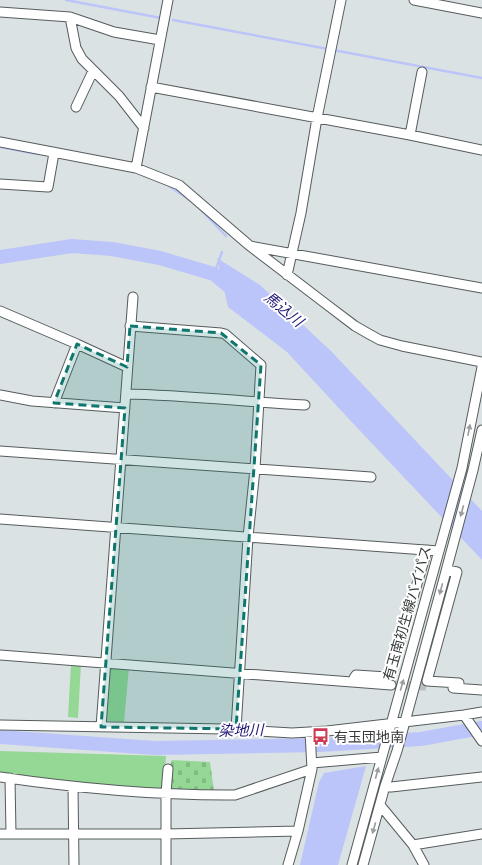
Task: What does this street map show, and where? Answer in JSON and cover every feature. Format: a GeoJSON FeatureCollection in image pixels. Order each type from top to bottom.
{"type":"FeatureCollection","features":[{"type":"Feature","properties":{"kind":"street"},"geometry":{"type":"LineString","coordinates":[[136,168],[168,0]]}},
{"type":"Feature","properties":{"kind":"street"},"geometry":{"type":"LineString","coordinates":[[287,275],[293,253],[317,118],[341,0]]}},
{"type":"Feature","properties":{"kind":"street"},"geometry":{"type":"LineString","coordinates":[[414,0],[482,13]]}},
{"type":"Feature","properties":{"kind":"street"},"geometry":{"type":"LineString","coordinates":[[0,12],[70,17],[114,32],[160,40]]}},
{"type":"Feature","properties":{"kind":"street"},"geometry":{"type":"LineString","coordinates":[[70,17],[76,48],[82,58],[119,96],[144,128]]}},
{"type":"Feature","properties":{"kind":"street"},"geometry":{"type":"LineString","coordinates":[[76,106],[93,71]]}},
{"type":"Feature","properties":{"kind":"street"},"geometry":{"type":"LineString","coordinates":[[410,134],[422,72]]}},
{"type":"Feature","properties":{"kind":"street"},"geometry":{"type":"LineString","coordinates":[[151,87],[410,134],[482,150]]}},
{"type":"Feature","properties":{"kind":"street"},"geometry":{"type":"LineString","coordinates":[[0,142],[54,156],[136,168],[179,185],[250,246],[355,326],[380,340],[402,346],[482,362]]}},
{"type":"Feature","properties":{"kind":"street"},"geometry":{"type":"LineString","coordinates":[[0,184],[48,187],[54,156]]}},
{"type":"Feature","properties":{"kind":"street"},"geometry":{"type":"LineString","coordinates":[[250,246],[482,288]]}},
{"type":"Feature","properties":{"kind":"street"},"geometry":{"type":"LineString","coordinates":[[101,727],[133,297]]}},
{"type":"Feature","properties":{"kind":"street"},"geometry":{"type":"LineString","coordinates":[[0,311],[127,367]]}},
{"type":"Feature","properties":{"kind":"street"},"geometry":{"type":"LineString","coordinates":[[130,326],[225,334],[261,365],[255,469],[248,537],[236,730]]}},
{"type":"Feature","properties":{"kind":"street"},"geometry":{"type":"LineString","coordinates":[[54,403],[77,344]]}},
{"type":"Feature","properties":{"kind":"street","name":"有玉南初生線バイパス"},"geometry":{"type":"LineString","coordinates":[[352,865],[462,468],[482,367]]}},
{"type":"Feature","properties":{"kind":"street"},"geometry":{"type":"LineString","coordinates":[[126,394],[170,394],[305,405]]}},
{"type":"Feature","properties":{"kind":"street"},"geometry":{"type":"LineString","coordinates":[[0,396],[32,401],[124,408]]}},
{"type":"Feature","properties":{"kind":"street","name":"有玉南初生線バイパス"},"geometry":{"type":"LineString","coordinates":[[363,865],[385,786],[397,751],[447,570],[482,430]]}},
{"type":"Feature","properties":{"kind":"street"},"geometry":{"type":"LineString","coordinates":[[0,451],[371,477]]}},
{"type":"Feature","properties":{"kind":"street"},"geometry":{"type":"LineString","coordinates":[[0,519],[439,551]]}},
{"type":"Feature","properties":{"kind":"street"},"geometry":{"type":"LineString","coordinates":[[352,681],[356,675],[387,677],[390,675],[427,550]]}},
{"type":"Feature","properties":{"kind":"street"},"geometry":{"type":"LineString","coordinates":[[447,570],[457,572],[428,680],[459,683],[458,688]]}},
{"type":"Feature","properties":{"kind":"street"},"geometry":{"type":"LineString","coordinates":[[0,655],[391,685]]}},
{"type":"Feature","properties":{"kind":"street"},"geometry":{"type":"LineString","coordinates":[[426,686],[482,690]]}},
{"type":"Feature","properties":{"kind":"street"},"geometry":{"type":"LineString","coordinates":[[0,725],[310,733],[390,726],[482,712]]}},
{"type":"Feature","properties":{"kind":"street"},"geometry":{"type":"LineString","coordinates":[[464,715],[481,739]]}},
{"type":"Feature","properties":{"kind":"street"},"geometry":{"type":"LineString","coordinates":[[288,865],[298,831],[312,766],[310,733]]}},
{"type":"Feature","properties":{"kind":"street"},"geometry":{"type":"LineString","coordinates":[[0,777],[74,787],[166,793],[235,795],[312,766],[383,755]]}},
{"type":"Feature","properties":{"kind":"street"},"geometry":{"type":"LineString","coordinates":[[166,865],[166,793],[168,769]]}},
{"type":"Feature","properties":{"kind":"street"},"geometry":{"type":"LineString","coordinates":[[385,786],[391,787],[482,777]]}},
{"type":"Feature","properties":{"kind":"street"},"geometry":{"type":"LineString","coordinates":[[10,778],[11,834]]}},
{"type":"Feature","properties":{"kind":"street"},"geometry":{"type":"LineString","coordinates":[[74,787],[74,865]]}},
{"type":"Feature","properties":{"kind":"street"},"geometry":{"type":"LineString","coordinates":[[380,805],[413,845],[424,865]]}},
{"type":"Feature","properties":{"kind":"street"},"geometry":{"type":"LineString","coordinates":[[0,834],[166,834],[298,831]]}},
{"type":"Feature","properties":{"kind":"street"},"geometry":{"type":"LineString","coordinates":[[413,845],[482,834]]}},
{"type":"Feature","properties":{"kind":"highlighted area"},"geometry":{"type":"Polygon","coordinates":[[[130,326],[221,333],[261,365],[236,729],[101,727],[125,408],[54,403],[77,344],[127,367],[130,326]]]}},
{"type":"Feature","properties":{"kind":"green space"},"geometry":{"type":"Polygon","coordinates":[[[71,664],[81,664],[78,718],[68,717],[71,664]]]}},
{"type":"Feature","properties":{"kind":"green space"},"geometry":{"type":"Polygon","coordinates":[[[109,667],[129,667],[124,722],[107,721],[105,719],[109,667]]]}},
{"type":"Feature","properties":{"kind":"green space"},"geometry":{"type":"Polygon","coordinates":[[[0,751],[166,756],[164,785],[160,789],[76,783],[0,773],[0,751]]]}},
{"type":"Feature","properties":{"kind":"green space"},"geometry":{"type":"Polygon","coordinates":[[[172,760],[210,762],[214,791],[171,791],[169,786],[172,760]]]}},
{"type":"Feature","properties":{"kind":"water"},"geometry":{"type":"Polygon","coordinates":[[[217,258],[260,285],[331,351],[482,511],[482,560],[287,352],[228,307],[217,258]]]}},
{"type":"Feature","properties":{"kind":"water"},"geometry":{"type":"Polygon","coordinates":[[[366,766],[338,865],[300,865],[319,782],[324,773],[366,766]]]}},
{"type":"Feature","properties":{"kind":"waterway"},"geometry":{"type":"LineString","coordinates":[[66,0],[161,18]]}},
{"type":"Feature","properties":{"kind":"waterway"},"geometry":{"type":"LineString","coordinates":[[173,20],[328,49]]}},
{"type":"Feature","properties":{"kind":"waterway"},"geometry":{"type":"LineString","coordinates":[[333,50],[482,78]]}},
{"type":"Feature","properties":{"kind":"waterway"},"geometry":{"type":"LineString","coordinates":[[0,147],[37,154]]}},
{"type":"Feature","properties":{"kind":"waterway"},"geometry":{"type":"LineString","coordinates":[[169,186],[191,201]]}},
{"type":"Feature","properties":{"kind":"waterway"},"geometry":{"type":"LineString","coordinates":[[198,207],[226,236]]}},
{"type":"Feature","properties":{"kind":"waterway","name":"馬込川"},"geometry":{"type":"LineString","coordinates":[[0,257],[72,246],[112,249],[160,258],[214,274],[237,293]]}},
{"type":"Feature","properties":{"kind":"waterway"},"geometry":{"type":"LineString","coordinates":[[214,274],[222,252]]}},
{"type":"Feature","properties":{"kind":"waterway","name":"染地川"},"geometry":{"type":"LineString","coordinates":[[0,737],[155,748],[319,745],[421,739],[482,728]]}},
{"type":"Feature","properties":{"kind":"tunnel"},"geometry":{"type":"LineString","coordinates":[[391,685],[426,686]]}},
{"type":"Feature","properties":{"kind":"place","name":"有玉団地南"},"geometry":{"type":"Point","coordinates":[321,737]}}]}
